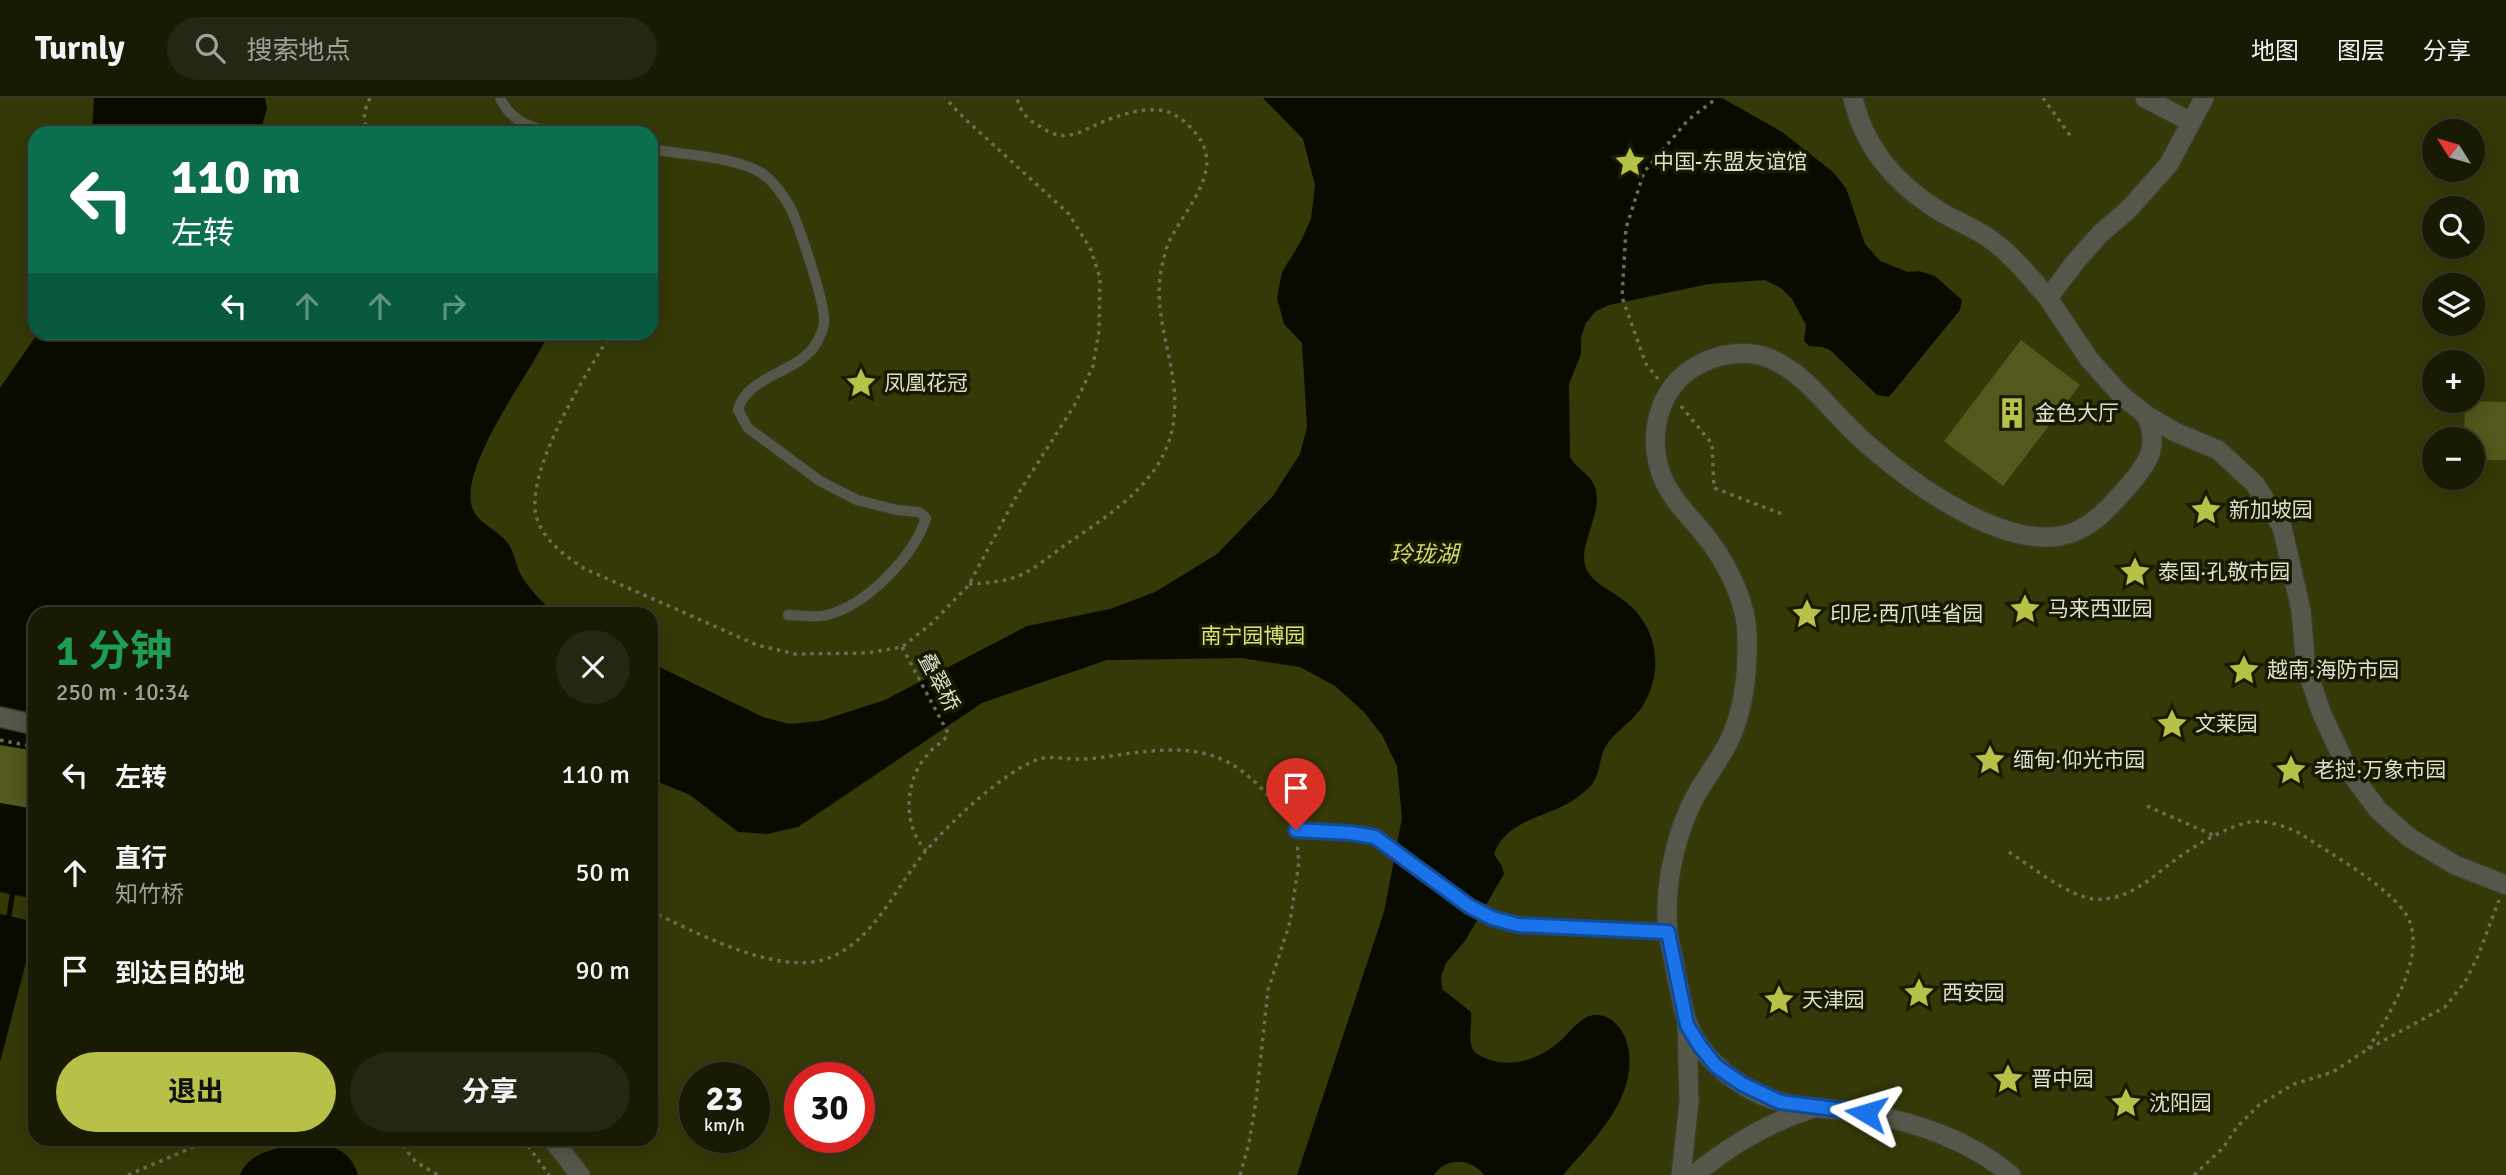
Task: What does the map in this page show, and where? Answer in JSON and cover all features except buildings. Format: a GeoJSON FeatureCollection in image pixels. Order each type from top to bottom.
{"type":"FeatureCollection","features":[{"type":"Feature","properties":{"kind":"street"},"geometry":{"type":"LineString","coordinates":[[1853,98],[1869,143],[1886,168],[1911,191],[1939,211],[1987,237],[2018,263],[2048,298],[2103,376],[2146,415],[2175,432],[2218,450],[2255,484],[2282,527],[2301,610],[2306,668],[2347,768],[2378,810],[2410,838],[2455,865],[2505,885]]}},
{"type":"Feature","properties":{"kind":"street"},"geometry":{"type":"LineString","coordinates":[[2145,98],[2191,122]]}},
{"type":"Feature","properties":{"kind":"street"},"geometry":{"type":"LineString","coordinates":[[2048,298],[2101,233],[2169,164],[2204,98]]}},
{"type":"Feature","properties":{"kind":"street"},"geometry":{"type":"LineString","coordinates":[[1681,1175],[1689,1102],[1687,1025],[1668,932],[1668,884],[1679,837],[1690,806],[1736,725],[1748,662],[1747,627],[1735,588],[1712,544],[1673,498],[1662,479],[1655,427],[1657,413],[1669,392],[1688,372],[1715,358],[1733,354],[1767,357],[1800,377],[1848,426],[1890,463],[1939,497],[1973,518],[2008,532],[2049,538],[2074,532],[2096,520],[2140,473],[2152,450],[2154,432],[2146,415]]}},
{"type":"Feature","properties":{"kind":"street"},"geometry":{"type":"LineString","coordinates":[[0,718],[28,724]]}},
{"type":"Feature","properties":{"kind":"street"},"geometry":{"type":"LineString","coordinates":[[1687,1025],[1716,1066],[1742,1084],[1780,1102],[1866,1113],[1938,1132],[1968,1145],[2011,1175]]}},
{"type":"Feature","properties":{"kind":"street"},"geometry":{"type":"LineString","coordinates":[[1694,1175],[1764,1128],[1789,1116],[1818,1107]]}},
{"type":"Feature","properties":{"kind":"street"},"geometry":{"type":"LineString","coordinates":[[557,1146],[580,1175]]}},
{"type":"Feature","properties":{"kind":"lane"},"geometry":{"type":"LineString","coordinates":[[500,98],[506,110],[527,126]]}},
{"type":"Feature","properties":{"kind":"lane"},"geometry":{"type":"LineString","coordinates":[[658,150],[735,163],[758,170],[772,181],[789,205],[824,305],[824,324],[813,348],[741,398],[738,410],[748,428],[820,481],[857,500],[897,510],[919,512],[926,517],[921,533],[902,561],[864,597],[826,615],[788,615]]}},
{"type":"Feature","properties":{"kind":"lane"},"geometry":{"type":"LineString","coordinates":[[1296,830],[1375,837],[1469,906],[1492,918],[1518,925],[1668,932]]}},
{"type":"Feature","properties":{"kind":"path"},"geometry":{"type":"LineString","coordinates":[[365,126],[363,116],[370,98]]}},
{"type":"Feature","properties":{"kind":"path"},"geometry":{"type":"LineString","coordinates":[[607,340],[570,402],[537,481],[535,509],[543,530],[559,552],[583,568],[757,645],[795,654],[867,653],[902,647],[931,624],[969,584],[1016,497],[1074,406],[1093,366],[1099,331],[1100,278],[1090,250],[1069,214],[962,117],[945,98]]}},
{"type":"Feature","properties":{"kind":"path"},"geometry":{"type":"LineString","coordinates":[[969,584],[995,582],[1021,574],[1119,508],[1145,482],[1162,457],[1171,437],[1175,404],[1174,378],[1159,298],[1161,268],[1171,237],[1189,211],[1208,165],[1206,150],[1198,137],[1185,122],[1165,111],[1148,110],[1126,115],[1101,122],[1079,133],[1059,136],[1027,119],[1017,98]]}},
{"type":"Feature","properties":{"kind":"path"},"geometry":{"type":"LineString","coordinates":[[1717,98],[1688,120],[1644,172],[1626,228],[1622,297],[1646,364],[1712,444],[1714,488],[1782,514]]}},
{"type":"Feature","properties":{"kind":"path"},"geometry":{"type":"LineString","coordinates":[[2043,98],[2072,138]]}},
{"type":"Feature","properties":{"kind":"path","name":"叠翠桥"},"geometry":{"type":"LineString","coordinates":[[902,647],[948,733],[945,740],[928,753],[911,791],[911,828],[916,841],[926,851]]}},
{"type":"Feature","properties":{"kind":"path"},"geometry":{"type":"LineString","coordinates":[[0,740],[28,746]]}},
{"type":"Feature","properties":{"kind":"path"},"geometry":{"type":"LineString","coordinates":[[658,914],[728,946],[771,959],[799,962],[823,960],[845,950],[865,934],[926,851],[1000,779],[1041,758],[1080,760],[1163,748],[1192,751],[1223,759],[1248,775],[1296,830],[1299,862],[1290,922],[1268,990],[1250,1143],[1240,1175]]}},
{"type":"Feature","properties":{"kind":"path"},"geometry":{"type":"LineString","coordinates":[[2147,806],[2215,836]]}},
{"type":"Feature","properties":{"kind":"path"},"geometry":{"type":"LineString","coordinates":[[2009,852],[2068,890],[2092,899],[2130,894],[2183,854],[2215,836],[2251,821],[2291,828],[2389,894],[2409,919],[2412,953],[2406,976],[2389,1014],[2368,1049]]}},
{"type":"Feature","properties":{"kind":"path"},"geometry":{"type":"LineString","coordinates":[[2194,1175],[2216,1155],[2259,1105],[2294,1084],[2333,1072],[2368,1049],[2445,1007],[2465,982],[2478,956],[2505,885]]}},
{"type":"Feature","properties":{"kind":"path"},"geometry":{"type":"LineString","coordinates":[[128,1175],[196,1146]]}},
{"type":"Feature","properties":{"kind":"path"},"geometry":{"type":"LineString","coordinates":[[403,1146],[416,1161],[438,1175]]}},
{"type":"Feature","properties":{"kind":"path"},"geometry":{"type":"LineString","coordinates":[[528,1146],[549,1175]]}},
{"type":"Feature","properties":{"kind":"green space","name":"南宁园博园"},"geometry":{"type":"Polygon","coordinates":[[[0,98],[2506,98],[2506,1175],[0,1175],[0,1062],[28,954],[28,1146],[658,1146],[658,607],[28,607],[28,920],[0,914],[0,98]]]}},
{"type":"Feature","properties":{"kind":"water"},"geometry":{"type":"Polygon","coordinates":[[[94,98],[265,98],[267,108],[262,126],[92,126],[94,98]]]}},
{"type":"Feature","properties":{"kind":"water","name":"玲珑湖"},"geometry":{"type":"Polygon","coordinates":[[[1263,98],[1722,98],[1782,132],[1833,172],[1846,188],[1865,244],[1880,261],[1908,272],[1919,271],[1935,276],[1962,300],[1960,310],[1889,397],[1877,395],[1830,350],[1809,346],[1804,341],[1806,325],[1792,299],[1781,288],[1765,280],[1709,284],[1609,305],[1596,311],[1586,323],[1581,337],[1581,354],[1569,384],[1570,457],[1591,480],[1597,501],[1584,554],[1585,563],[1592,577],[1626,602],[1646,625],[1655,652],[1653,680],[1642,707],[1608,743],[1593,783],[1568,803],[1519,825],[1500,842],[1494,854],[1504,874],[1465,941],[1446,963],[1441,977],[1442,989],[1471,1012],[1470,1040],[1473,1049],[1480,1056],[1495,1061],[1514,1063],[1542,1054],[1581,1021],[1591,1016],[1602,1015],[1610,1019],[1623,1033],[1629,1057],[1623,1095],[1602,1129],[1563,1175],[1484,1175],[1472,1165],[1459,1162],[1445,1165],[1434,1175],[1297,1175],[1384,912],[1402,818],[1397,766],[1382,735],[1364,712],[1335,686],[1300,667],[1241,658],[1107,660],[982,703],[798,827],[767,834],[738,832],[690,795],[658,782],[658,666],[763,717],[789,724],[820,721],[885,700],[1027,626],[1110,609],[1155,592],[1217,554],[1273,496],[1300,454],[1307,427],[1302,343],[1284,324],[1277,298],[1282,272],[1311,219],[1315,185],[1303,139],[1263,98]]]}},
{"type":"Feature","properties":{"kind":"water"},"geometry":{"type":"Polygon","coordinates":[[[33,340],[545,340],[486,444],[471,489],[474,513],[506,541],[524,580],[548,607],[28,607],[28,898],[0,892],[0,388],[33,340]]]}},
{"type":"Feature","properties":{"kind":"water"},"geometry":{"type":"Polygon","coordinates":[[[0,914],[28,920],[28,954],[0,1062],[0,914]]]}},
{"type":"Feature","properties":{"kind":"water"},"geometry":{"type":"Polygon","coordinates":[[[329,1146],[350,1158],[358,1175],[240,1175],[250,1160],[275,1149],[329,1146]]]}},
{"type":"Feature","properties":{"kind":"waterway"},"geometry":{"type":"LineString","coordinates":[[8,922],[13,890]]}},
{"type":"Feature","properties":{"kind":"place","name":"中国-东盟友谊馆"},"geometry":{"type":"Point","coordinates":[1630,162]}},
{"type":"Feature","properties":{"kind":"place","name":"凤凰花冠"},"geometry":{"type":"Point","coordinates":[861,383]}},
{"type":"Feature","properties":{"kind":"place","name":"金色大厅"},"geometry":{"type":"Point","coordinates":[2012,413]}},
{"type":"Feature","properties":{"kind":"place","name":"新加坡园"},"geometry":{"type":"Point","coordinates":[2206,510]}},
{"type":"Feature","properties":{"kind":"place","name":"泰国·孔敬市园"},"geometry":{"type":"Point","coordinates":[2135,572]}},
{"type":"Feature","properties":{"kind":"place","name":"马来西亚园"},"geometry":{"type":"Point","coordinates":[2025,609]}},
{"type":"Feature","properties":{"kind":"place","name":"印尼·西爪哇省园"},"geometry":{"type":"Point","coordinates":[1807,614]}},
{"type":"Feature","properties":{"kind":"place","name":"越南·海防市园"},"geometry":{"type":"Point","coordinates":[2244,670]}},
{"type":"Feature","properties":{"kind":"place","name":"文莱园"},"geometry":{"type":"Point","coordinates":[2172,724]}},
{"type":"Feature","properties":{"kind":"place","name":"缅甸·仰光市园"},"geometry":{"type":"Point","coordinates":[1990,760]}},
{"type":"Feature","properties":{"kind":"place","name":"老挝·万象市园"},"geometry":{"type":"Point","coordinates":[2291,770]}},
{"type":"Feature","properties":{"kind":"place","name":"西安园"},"geometry":{"type":"Point","coordinates":[1919,993]}},
{"type":"Feature","properties":{"kind":"place","name":"天津园"},"geometry":{"type":"Point","coordinates":[1779,1000]}},
{"type":"Feature","properties":{"kind":"place","name":"晋中园"},"geometry":{"type":"Point","coordinates":[2008,1079]}},
{"type":"Feature","properties":{"kind":"place","name":"沈阳园"},"geometry":{"type":"Point","coordinates":[2126,1103]}},
{"type":"Feature","properties":{"kind":"route"},"geometry":{"type":"LineString","coordinates":[[1296,830],[1375,837],[1469,906],[1492,918],[1518,925],[1668,932],[1687,1025],[1716,1066],[1742,1084],[1780,1102],[1866,1113]]}}]}
